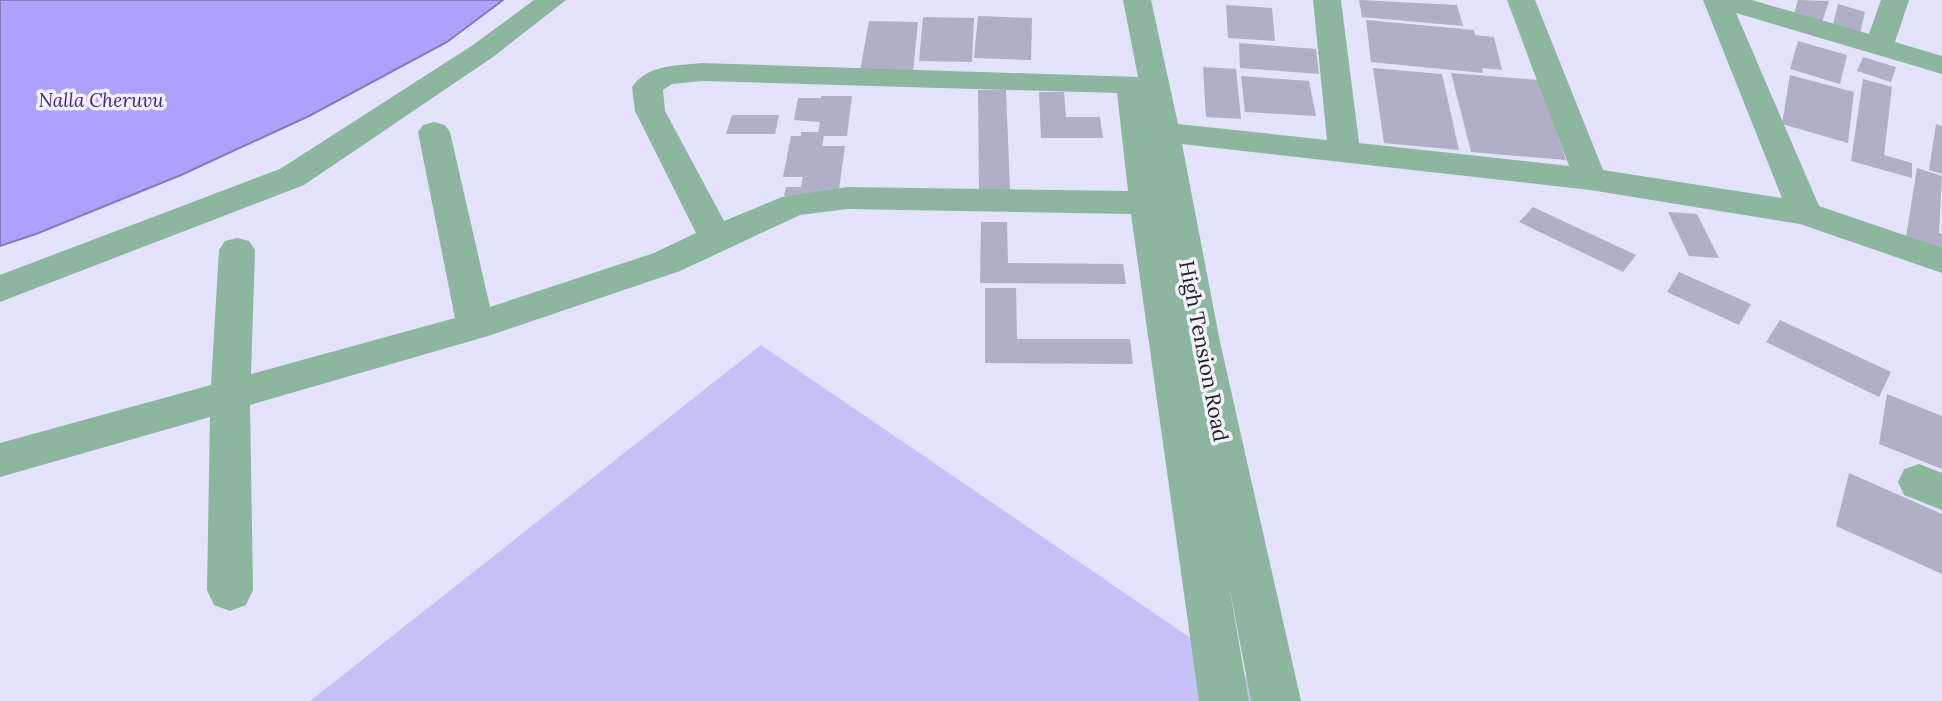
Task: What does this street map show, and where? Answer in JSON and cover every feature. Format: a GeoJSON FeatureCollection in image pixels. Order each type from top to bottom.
{"type":"FeatureCollection","features":[{"type":"Feature","properties":{"kind":"street"},"geometry":{"type":"LineString","coordinates":[[0,289],[292,177],[483,51],[552,0]]}},
{"type":"Feature","properties":{"kind":"street","name":"High Tension Road"},"geometry":{"type":"LineString","coordinates":[[1116,0],[1146,202],[1204,449],[1251,581],[1276,701]]}},
{"type":"Feature","properties":{"kind":"street","name":"High Tension Road"},"geometry":{"type":"LineString","coordinates":[[1137,0],[1164,132],[1201,342],[1205,578],[1224,701]]}},
{"type":"Feature","properties":{"kind":"street"},"geometry":{"type":"LineString","coordinates":[[1327,0],[1344,152]]}},
{"type":"Feature","properties":{"kind":"street"},"geometry":{"type":"LineString","coordinates":[[1521,0],[1590,179]]}},
{"type":"Feature","properties":{"kind":"street"},"geometry":{"type":"LineString","coordinates":[[1719,0],[1804,213]]}},
{"type":"Feature","properties":{"kind":"street"},"geometry":{"type":"LineString","coordinates":[[1719,0],[1942,65]]}},
{"type":"Feature","properties":{"kind":"street"},"geometry":{"type":"LineString","coordinates":[[1879,47],[1895,0]]}},
{"type":"Feature","properties":{"kind":"street"},"geometry":{"type":"LineString","coordinates":[[716,237],[650,111],[647,87],[664,76],[702,72],[1130,84]]}},
{"type":"Feature","properties":{"kind":"street"},"geometry":{"type":"LineString","coordinates":[[434,132],[475,326]]}},
{"type":"Feature","properties":{"kind":"street"},"geometry":{"type":"LineString","coordinates":[[1164,132],[1590,179],[1804,213],[1942,261]]}},
{"type":"Feature","properties":{"kind":"street"},"geometry":{"type":"LineString","coordinates":[[0,460],[475,326],[667,262],[716,237],[794,205],[847,198],[1146,202]]}},
{"type":"Feature","properties":{"kind":"street"},"geometry":{"type":"LineString","coordinates":[[230,590],[230,397],[237,250]]}},
{"type":"Feature","properties":{"kind":"street"},"geometry":{"type":"LineString","coordinates":[[1205,578],[1251,581]]}},
{"type":"Feature","properties":{"kind":"shaded area"},"geometry":{"type":"Polygon","coordinates":[[[761,345],[1283,701],[310,701],[761,345]]]}},
{"type":"Feature","properties":{"kind":"water","name":"Nalla Cheruvu"},"geometry":{"type":"Polygon","coordinates":[[[0,0],[503,0],[447,42],[309,116],[181,175],[0,246],[0,0]]]}},
{"type":"Feature","properties":{"kind":"building"},"geometry":{"type":"Polygon","coordinates":[[[1359,0],[1457,5],[1463,26],[1362,17],[1359,0]]]}},
{"type":"Feature","properties":{"kind":"building"},"geometry":{"type":"Polygon","coordinates":[[[1798,0],[1829,1],[1822,22],[1794,14],[1798,0]]]}},
{"type":"Feature","properties":{"kind":"building"},"geometry":{"type":"Polygon","coordinates":[[[1838,4],[1865,12],[1860,33],[1833,25],[1838,4]]]}},
{"type":"Feature","properties":{"kind":"building"},"geometry":{"type":"Polygon","coordinates":[[[1226,5],[1272,8],[1275,41],[1228,38],[1226,5]]]}},
{"type":"Feature","properties":{"kind":"building"},"geometry":{"type":"Polygon","coordinates":[[[978,16],[1032,18],[1031,60],[974,58],[978,16]]]}},
{"type":"Feature","properties":{"kind":"building"},"geometry":{"type":"Polygon","coordinates":[[[923,17],[974,18],[972,62],[919,61],[923,17]]]}},
{"type":"Feature","properties":{"kind":"building"},"geometry":{"type":"Polygon","coordinates":[[[1366,20],[1474,30],[1475,35],[1494,37],[1502,70],[1482,68],[1483,73],[1371,62],[1366,20]]]}},
{"type":"Feature","properties":{"kind":"building"},"geometry":{"type":"Polygon","coordinates":[[[869,21],[918,22],[913,72],[860,71],[869,21]]]}},
{"type":"Feature","properties":{"kind":"building"},"geometry":{"type":"Polygon","coordinates":[[[1798,41],[1847,55],[1840,84],[1790,69],[1798,41]]]}},
{"type":"Feature","properties":{"kind":"building"},"geometry":{"type":"Polygon","coordinates":[[[1239,43],[1316,49],[1319,74],[1240,68],[1239,43]]]}},
{"type":"Feature","properties":{"kind":"building"},"geometry":{"type":"Polygon","coordinates":[[[1863,57],[1896,67],[1891,82],[1857,71],[1863,57]]]}},
{"type":"Feature","properties":{"kind":"building"},"geometry":{"type":"Polygon","coordinates":[[[1203,67],[1236,69],[1241,119],[1206,117],[1203,67]]]}},
{"type":"Feature","properties":{"kind":"building"},"geometry":{"type":"Polygon","coordinates":[[[1373,68],[1442,74],[1459,150],[1384,143],[1373,68]]]}},
{"type":"Feature","properties":{"kind":"building"},"geometry":{"type":"Polygon","coordinates":[[[1451,73],[1539,80],[1566,160],[1471,152],[1451,73]]]}},
{"type":"Feature","properties":{"kind":"building"},"geometry":{"type":"Polygon","coordinates":[[[1790,75],[1854,92],[1848,143],[1782,124],[1790,75]]]}},
{"type":"Feature","properties":{"kind":"building"},"geometry":{"type":"Polygon","coordinates":[[[1241,76],[1309,81],[1316,116],[1245,112],[1241,76]]]}},
{"type":"Feature","properties":{"kind":"building"},"geometry":{"type":"Polygon","coordinates":[[[1863,79],[1892,87],[1884,155],[1912,163],[1912,178],[1851,161],[1863,79]]]}},
{"type":"Feature","properties":{"kind":"building"},"geometry":{"type":"Polygon","coordinates":[[[978,90],[1006,90],[1010,190],[979,190],[978,90]]]}},
{"type":"Feature","properties":{"kind":"building"},"geometry":{"type":"Polygon","coordinates":[[[1039,92],[1064,92],[1066,117],[1100,117],[1103,138],[1041,138],[1039,92]]]}},
{"type":"Feature","properties":{"kind":"building"},"geometry":{"type":"Polygon","coordinates":[[[852,96],[847,136],[824,136],[822,146],[845,146],[838,197],[784,196],[786,187],[801,187],[803,177],[783,177],[791,136],[801,136],[801,132],[818,132],[820,122],[794,120],[798,98],[852,96]]]}},
{"type":"Feature","properties":{"kind":"building"},"geometry":{"type":"Polygon","coordinates":[[[732,115],[779,115],[775,134],[726,134],[732,115]]]}},
{"type":"Feature","properties":{"kind":"building"},"geometry":{"type":"Polygon","coordinates":[[[1936,124],[1942,126],[1942,174],[1929,170],[1936,124]]]}},
{"type":"Feature","properties":{"kind":"building"},"geometry":{"type":"Polygon","coordinates":[[[1917,168],[1942,176],[1939,233],[1942,234],[1942,253],[1906,237],[1917,168]]]}},
{"type":"Feature","properties":{"kind":"building"},"geometry":{"type":"Polygon","coordinates":[[[1533,207],[1636,255],[1623,272],[1519,222],[1533,207]]]}},
{"type":"Feature","properties":{"kind":"building"},"geometry":{"type":"Polygon","coordinates":[[[1668,212],[1697,214],[1719,258],[1689,256],[1668,212]]]}},
{"type":"Feature","properties":{"kind":"building"},"geometry":{"type":"Polygon","coordinates":[[[981,222],[1007,222],[1008,263],[1123,264],[1126,284],[980,283],[981,222]]]}},
{"type":"Feature","properties":{"kind":"building"},"geometry":{"type":"Polygon","coordinates":[[[1679,272],[1751,304],[1739,325],[1667,292],[1679,272]]]}},
{"type":"Feature","properties":{"kind":"building"},"geometry":{"type":"Polygon","coordinates":[[[985,288],[1016,288],[1017,339],[1130,339],[1133,364],[985,363],[985,288]]]}},
{"type":"Feature","properties":{"kind":"building"},"geometry":{"type":"Polygon","coordinates":[[[1780,320],[1891,372],[1879,397],[1766,342],[1780,320]]]}},
{"type":"Feature","properties":{"kind":"building"},"geometry":{"type":"Polygon","coordinates":[[[1887,394],[1942,416],[1942,469],[1879,444],[1887,394]]]}},
{"type":"Feature","properties":{"kind":"building"},"geometry":{"type":"Polygon","coordinates":[[[1849,473],[1942,514],[1942,574],[1836,526],[1849,473]]]}}]}
